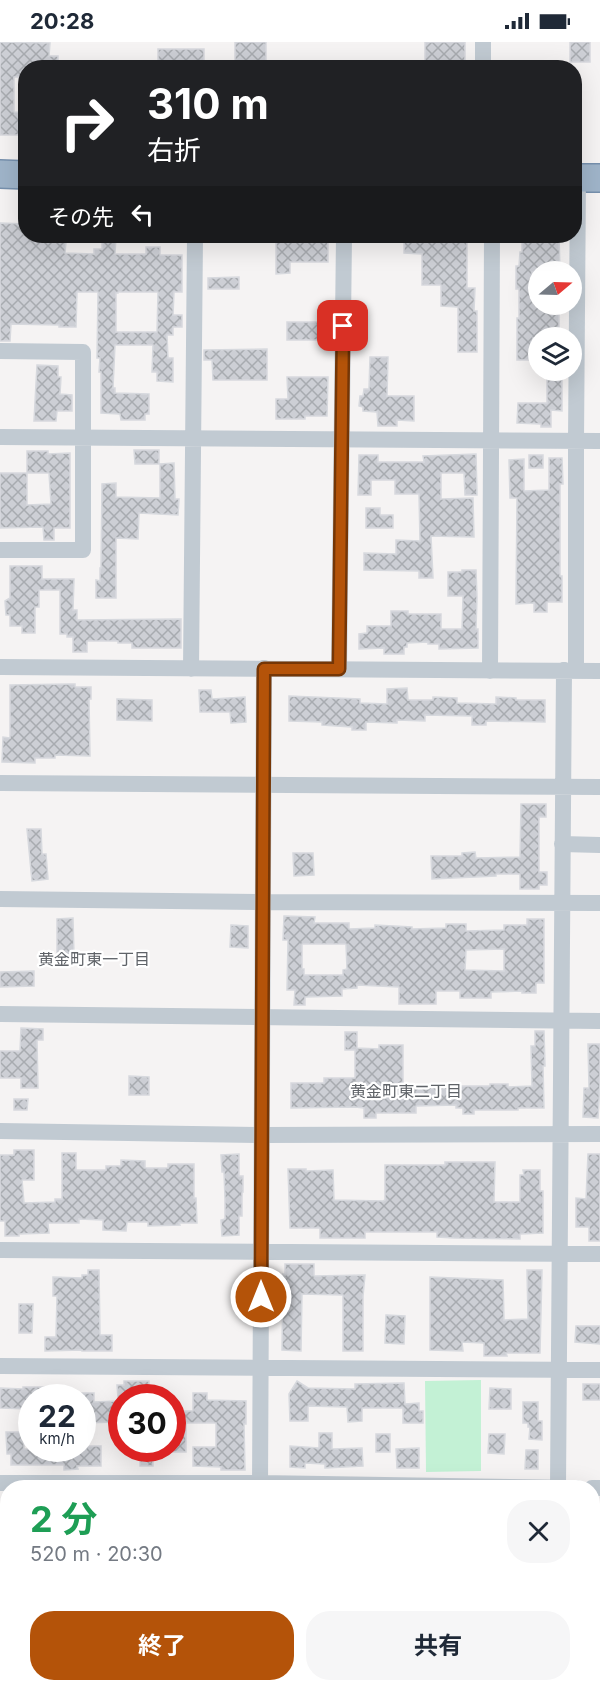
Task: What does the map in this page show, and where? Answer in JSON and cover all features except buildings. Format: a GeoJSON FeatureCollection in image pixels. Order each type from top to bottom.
{"type":"FeatureCollection","features":[{"type":"Feature","properties":{"kind":"highway"},"geometry":{"type":"LineString","coordinates":[[0,174],[18,175]]}},
{"type":"Feature","properties":{"kind":"street"},"geometry":{"type":"LineString","coordinates":[[483,42],[483,60]]}},
{"type":"Feature","properties":{"kind":"street"},"geometry":{"type":"LineString","coordinates":[[558,1480],[563,787],[570,670],[584,178]]}},
{"type":"Feature","properties":{"kind":"street"},"geometry":{"type":"LineString","coordinates":[[191,669],[195,243]]}},
{"type":"Feature","properties":{"kind":"street"},"geometry":{"type":"LineString","coordinates":[[339,669],[344,243]]}},
{"type":"Feature","properties":{"kind":"street"},"geometry":{"type":"LineString","coordinates":[[490,671],[492,243]]}},
{"type":"Feature","properties":{"kind":"street"},"geometry":{"type":"LineString","coordinates":[[0,351],[83,352],[83,550],[0,550]]}},
{"type":"Feature","properties":{"kind":"street"},"geometry":{"type":"LineString","coordinates":[[0,437],[600,441]]}},
{"type":"Feature","properties":{"kind":"street"},"geometry":{"type":"LineString","coordinates":[[0,667],[600,671]]}},
{"type":"Feature","properties":{"kind":"street"},"geometry":{"type":"LineString","coordinates":[[260,1480],[264,669]]}},
{"type":"Feature","properties":{"kind":"street"},"geometry":{"type":"LineString","coordinates":[[0,783],[600,787]]}},
{"type":"Feature","properties":{"kind":"street"},"geometry":{"type":"LineString","coordinates":[[562,844],[600,844]]}},
{"type":"Feature","properties":{"kind":"street"},"geometry":{"type":"LineString","coordinates":[[0,898],[263,902],[600,903]]}},
{"type":"Feature","properties":{"kind":"street"},"geometry":{"type":"LineString","coordinates":[[0,1014],[600,1021]]}},
{"type":"Feature","properties":{"kind":"street"},"geometry":{"type":"LineString","coordinates":[[0,1131],[262,1135],[600,1134]]}},
{"type":"Feature","properties":{"kind":"street"},"geometry":{"type":"LineString","coordinates":[[0,1250],[600,1254]]}},
{"type":"Feature","properties":{"kind":"street"},"geometry":{"type":"LineString","coordinates":[[0,1366],[600,1370]]}},
{"type":"Feature","properties":{"kind":"green space"},"geometry":{"type":"Polygon","coordinates":[[[481,1380],[481,1471],[426,1472],[425,1381],[481,1380]]]}},
{"type":"Feature","properties":{"kind":"district","name":"黄金町東一丁目"},"geometry":{"type":"Point","coordinates":[94,959]}},
{"type":"Feature","properties":{"kind":"district","name":"黄金町東二丁目"},"geometry":{"type":"Point","coordinates":[406,1091]}},
{"type":"Feature","properties":{"kind":"route"},"geometry":{"type":"LineString","coordinates":[[261,1297],[264,669],[339,669],[343,326]]}}]}
